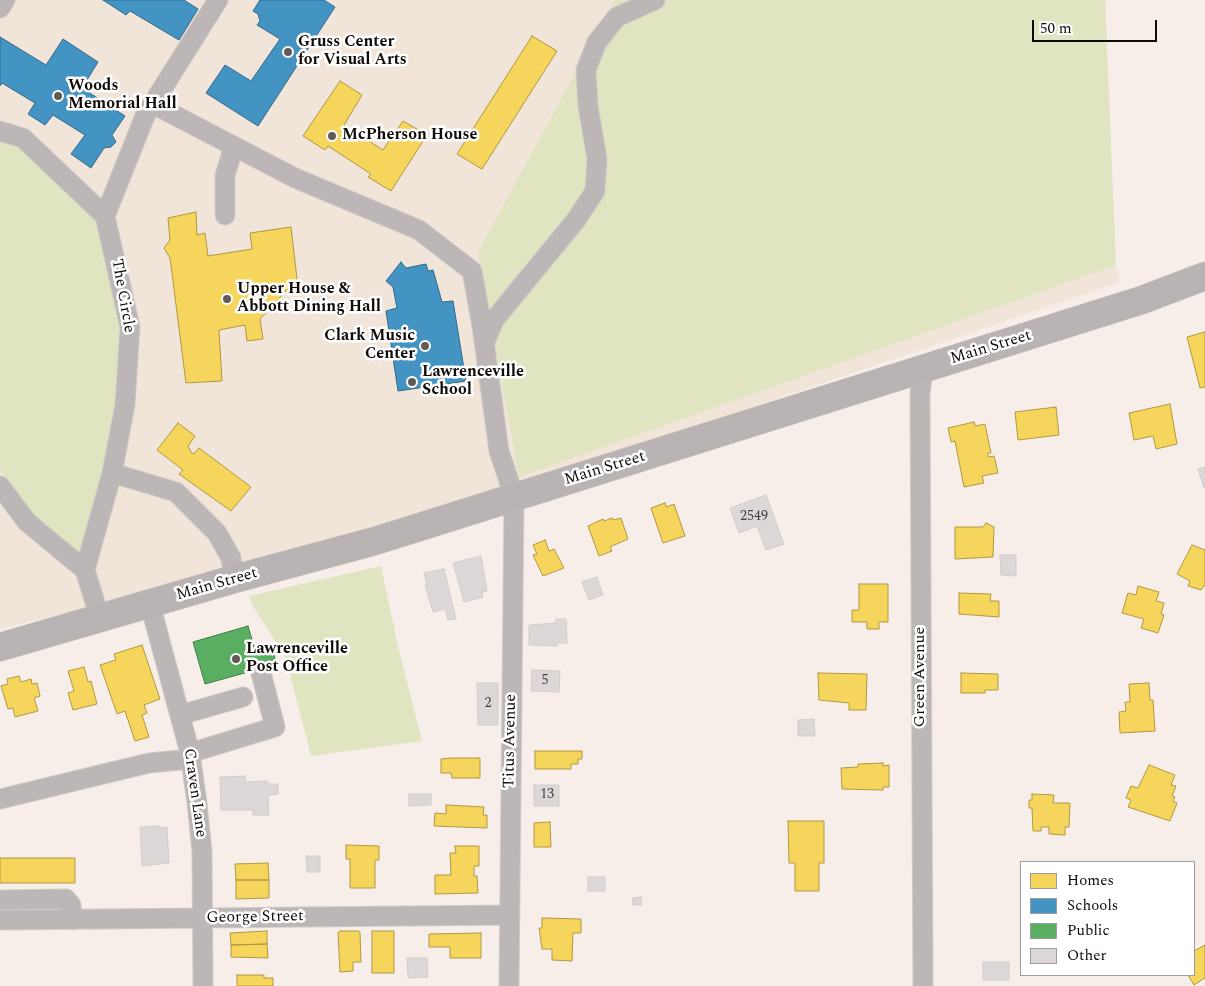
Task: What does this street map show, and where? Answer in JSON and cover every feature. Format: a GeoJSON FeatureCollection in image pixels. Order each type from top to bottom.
{"type":"FeatureCollection","features":[{"type":"Feature","properties":{"kind":"highway","name":"Main Street"},"geometry":{"type":"LineString","coordinates":[[0,647],[234,579],[375,541],[1142,300],[1205,276]]}},
{"type":"Feature","properties":{"kind":"street"},"geometry":{"type":"LineString","coordinates":[[0,8],[5,0]]}},
{"type":"Feature","properties":{"kind":"street"},"geometry":{"type":"LineString","coordinates":[[0,131],[23,138],[105,216],[145,116],[218,0]]}},
{"type":"Feature","properties":{"kind":"street"},"geometry":{"type":"LineString","coordinates":[[484,348],[487,334],[494,320],[576,220],[595,191],[597,160],[588,106],[586,70],[597,42],[617,17],[654,0]]}},
{"type":"Feature","properties":{"kind":"street","name":"Titus Avenue"},"geometry":{"type":"LineString","coordinates":[[153,104],[295,178],[419,230],[472,271],[482,326],[499,451],[514,496],[508,986]]}},
{"type":"Feature","properties":{"kind":"street"},"geometry":{"type":"LineString","coordinates":[[225,215],[225,175],[234,146]]}},
{"type":"Feature","properties":{"kind":"street","name":"The Circle"},"geometry":{"type":"LineString","coordinates":[[85,570],[112,473],[125,405],[130,327],[105,216]]}},
{"type":"Feature","properties":{"kind":"street","name":"Green Avenue"},"geometry":{"type":"LineString","coordinates":[[923,369],[920,394],[923,986]]}},
{"type":"Feature","properties":{"kind":"street"},"geometry":{"type":"LineString","coordinates":[[112,473],[176,492],[218,534],[230,558],[234,579]]}},
{"type":"Feature","properties":{"kind":"street"},"geometry":{"type":"LineString","coordinates":[[0,486],[27,522],[85,570],[100,619]]}},
{"type":"Feature","properties":{"kind":"street","name":"Craven Lane"},"geometry":{"type":"LineString","coordinates":[[150,604],[190,756],[202,852],[202,986]]}},
{"type":"Feature","properties":{"kind":"street"},"geometry":{"type":"LineString","coordinates":[[0,800],[149,763],[190,756],[275,727],[262,673]]}},
{"type":"Feature","properties":{"kind":"street"},"geometry":{"type":"LineString","coordinates":[[180,715],[243,697]]}},
{"type":"Feature","properties":{"kind":"street"},"geometry":{"type":"LineString","coordinates":[[0,900],[66,899],[71,904],[72,920]]}},
{"type":"Feature","properties":{"kind":"street","name":"George Street"},"geometry":{"type":"LineString","coordinates":[[0,920],[509,916]]}},
{"type":"Feature","properties":{"kind":"shaded area","name":"Lawrenceville School"},"geometry":{"type":"Polygon","coordinates":[[[0,0],[1105,0],[1116,265],[1120,282],[528,483],[146,594],[0,629],[0,0]]]}},
{"type":"Feature","properties":{"kind":"green space"},"geometry":{"type":"Polygon","coordinates":[[[615,0],[1105,0],[1116,265],[519,477],[478,252],[615,0]]]}},
{"type":"Feature","properties":{"kind":"green space"},"geometry":{"type":"Polygon","coordinates":[[[0,141],[18,146],[97,221],[120,327],[115,404],[103,471],[80,553],[34,515],[0,470],[0,141]]]}},
{"type":"Feature","properties":{"kind":"green space"},"geometry":{"type":"Polygon","coordinates":[[[381,566],[399,651],[422,741],[311,756],[286,658],[254,608],[249,596],[381,566]]]}},
{"type":"Feature","properties":{"kind":"building: Homes"},"geometry":{"type":"Polygon","coordinates":[[[532,36],[557,51],[482,169],[457,154],[532,36]]]}},
{"type":"Feature","properties":{"kind":"building: Homes","name":"McPherson House"},"geometry":{"type":"Polygon","coordinates":[[[340,81],[362,95],[344,125],[383,150],[403,121],[427,135],[391,191],[368,177],[371,174],[328,146],[325,150],[303,136],[340,81]]]}},
{"type":"Feature","properties":{"kind":"building: Homes","name":"Upper House & Abbott Dining Hall"},"geometry":{"type":"Polygon","coordinates":[[[196,212],[197,235],[205,233],[208,256],[252,249],[250,233],[291,227],[297,279],[260,319],[263,339],[247,341],[245,325],[219,330],[222,381],[186,383],[170,258],[164,248],[170,240],[168,218],[196,212]]]}},
{"type":"Feature","properties":{"kind":"building: Homes"},"geometry":{"type":"Polygon","coordinates":[[[1205,332],[1205,387],[1200,388],[1187,337],[1205,332]]]}},
{"type":"Feature","properties":{"kind":"building: Homes"},"geometry":{"type":"Polygon","coordinates":[[[1170,404],[1177,444],[1156,449],[1153,436],[1134,440],[1129,413],[1170,404]]]}},
{"type":"Feature","properties":{"kind":"building: Homes"},"geometry":{"type":"Polygon","coordinates":[[[1056,407],[1059,435],[1018,440],[1015,412],[1056,407]]]}},
{"type":"Feature","properties":{"kind":"building: Homes"},"geometry":{"type":"Polygon","coordinates":[[[974,422],[975,426],[985,424],[991,453],[988,453],[988,457],[994,456],[998,473],[982,476],[984,483],[964,487],[955,441],[951,442],[948,428],[974,422]]]}},
{"type":"Feature","properties":{"kind":"building: Homes"},"geometry":{"type":"Polygon","coordinates":[[[178,423],[195,436],[188,446],[191,452],[194,454],[199,448],[251,487],[231,511],[179,474],[183,470],[157,450],[178,423]]]}},
{"type":"Feature","properties":{"kind":"building: Homes"},"geometry":{"type":"Polygon","coordinates":[[[665,503],[666,507],[674,504],[685,536],[663,543],[651,508],[665,503]]]}},
{"type":"Feature","properties":{"kind":"building: Homes"},"geometry":{"type":"Polygon","coordinates":[[[612,518],[613,520],[621,518],[628,539],[610,547],[612,551],[599,556],[588,526],[603,519],[604,521],[612,518]]]}},
{"type":"Feature","properties":{"kind":"building: Homes"},"geometry":{"type":"Polygon","coordinates":[[[986,523],[994,527],[993,557],[955,559],[955,527],[983,527],[986,523]]]}},
{"type":"Feature","properties":{"kind":"building: Homes"},"geometry":{"type":"Polygon","coordinates":[[[545,540],[549,551],[554,549],[564,568],[543,576],[533,555],[537,554],[533,545],[545,540]]]}},
{"type":"Feature","properties":{"kind":"building: Homes"},"geometry":{"type":"Polygon","coordinates":[[[1192,545],[1205,550],[1205,585],[1201,590],[1188,586],[1190,581],[1177,574],[1192,545]]]}},
{"type":"Feature","properties":{"kind":"building: Homes"},"geometry":{"type":"Polygon","coordinates":[[[859,584],[888,584],[888,622],[879,622],[879,629],[867,629],[867,622],[852,622],[852,610],[859,610],[859,584]]]}},
{"type":"Feature","properties":{"kind":"building: Homes"},"geometry":{"type":"Polygon","coordinates":[[[1138,586],[1159,592],[1156,601],[1164,603],[1161,614],[1164,615],[1158,633],[1141,628],[1144,619],[1122,613],[1128,593],[1136,595],[1138,586]]]}},
{"type":"Feature","properties":{"kind":"building: Homes"},"geometry":{"type":"Polygon","coordinates":[[[959,593],[991,594],[990,601],[999,601],[999,617],[959,614],[959,593]]]}},
{"type":"Feature","properties":{"kind":"building: Homes"},"geometry":{"type":"Polygon","coordinates":[[[142,645],[160,699],[144,705],[147,713],[142,715],[149,737],[135,741],[125,711],[117,714],[100,665],[116,660],[114,654],[142,645]]]}},
{"type":"Feature","properties":{"kind":"building: Homes"},"geometry":{"type":"Polygon","coordinates":[[[84,667],[88,682],[91,681],[97,704],[73,710],[68,693],[74,691],[68,671],[84,667]]]}},
{"type":"Feature","properties":{"kind":"building: Homes"},"geometry":{"type":"Polygon","coordinates":[[[818,673],[867,674],[866,710],[849,710],[849,703],[819,700],[818,673]]]}},
{"type":"Feature","properties":{"kind":"building: Homes"},"geometry":{"type":"Polygon","coordinates":[[[961,673],[998,674],[998,690],[985,690],[985,693],[961,693],[961,673]]]}},
{"type":"Feature","properties":{"kind":"building: Homes"},"geometry":{"type":"Polygon","coordinates":[[[19,676],[21,682],[31,679],[32,684],[37,683],[40,696],[34,698],[38,711],[15,717],[13,708],[8,709],[1,686],[8,684],[7,679],[19,676]]]}},
{"type":"Feature","properties":{"kind":"building: Homes"},"geometry":{"type":"Polygon","coordinates":[[[1149,683],[1150,700],[1153,700],[1155,731],[1120,733],[1119,712],[1126,711],[1125,702],[1130,702],[1129,684],[1149,683]]]}},
{"type":"Feature","properties":{"kind":"building: Homes"},"geometry":{"type":"Polygon","coordinates":[[[535,751],[582,751],[582,759],[578,759],[578,764],[571,764],[571,769],[535,769],[535,751]]]}},
{"type":"Feature","properties":{"kind":"building: Homes"},"geometry":{"type":"Polygon","coordinates":[[[480,758],[480,778],[452,778],[451,773],[441,773],[441,759],[480,758]]]}},
{"type":"Feature","properties":{"kind":"building: Homes"},"geometry":{"type":"Polygon","coordinates":[[[883,763],[883,766],[889,765],[889,787],[883,787],[883,790],[842,789],[841,768],[858,767],[858,764],[883,763]]]}},
{"type":"Feature","properties":{"kind":"building: Homes"},"geometry":{"type":"Polygon","coordinates":[[[1149,765],[1175,775],[1171,785],[1176,786],[1172,796],[1175,797],[1173,801],[1177,803],[1170,821],[1128,807],[1131,800],[1126,798],[1131,786],[1138,788],[1149,765]]]}},
{"type":"Feature","properties":{"kind":"building: Homes"},"geometry":{"type":"Polygon","coordinates":[[[1032,794],[1054,795],[1053,803],[1070,803],[1069,827],[1065,827],[1065,835],[1049,834],[1049,827],[1041,827],[1041,831],[1033,831],[1032,808],[1029,808],[1029,800],[1032,800],[1032,794]]]}},
{"type":"Feature","properties":{"kind":"building: Homes"},"geometry":{"type":"Polygon","coordinates":[[[446,805],[484,807],[483,815],[487,815],[487,828],[434,826],[435,813],[446,814],[446,805]]]}},
{"type":"Feature","properties":{"kind":"building: Homes"},"geometry":{"type":"Polygon","coordinates":[[[788,821],[824,821],[824,863],[819,863],[819,891],[795,891],[795,863],[789,863],[788,821]]]}},
{"type":"Feature","properties":{"kind":"building: Homes"},"geometry":{"type":"Polygon","coordinates":[[[550,822],[551,847],[534,847],[534,823],[550,822]]]}},
{"type":"Feature","properties":{"kind":"building: Homes"},"geometry":{"type":"Polygon","coordinates":[[[346,845],[379,846],[379,860],[375,860],[375,888],[350,888],[350,859],[346,859],[346,845]]]}},
{"type":"Feature","properties":{"kind":"building: Homes"},"geometry":{"type":"Polygon","coordinates":[[[455,846],[479,846],[479,866],[474,866],[474,876],[477,876],[478,893],[435,894],[435,875],[451,875],[450,853],[456,853],[455,846]]]}},
{"type":"Feature","properties":{"kind":"building: Homes"},"geometry":{"type":"Polygon","coordinates":[[[0,858],[75,858],[75,883],[0,883],[0,858]]]}},
{"type":"Feature","properties":{"kind":"building: Homes"},"geometry":{"type":"Polygon","coordinates":[[[268,863],[269,880],[236,880],[235,864],[268,863]]]}},
{"type":"Feature","properties":{"kind":"building: Homes"},"geometry":{"type":"Polygon","coordinates":[[[236,880],[269,880],[269,898],[236,899],[236,880]]]}},
{"type":"Feature","properties":{"kind":"building: Homes"},"geometry":{"type":"Polygon","coordinates":[[[542,918],[581,919],[581,933],[573,933],[572,961],[552,960],[552,949],[542,949],[539,928],[542,928],[542,918]]]}},
{"type":"Feature","properties":{"kind":"building: Homes"},"geometry":{"type":"Polygon","coordinates":[[[267,931],[267,944],[231,945],[230,933],[267,931]]]}},
{"type":"Feature","properties":{"kind":"building: Homes"},"geometry":{"type":"Polygon","coordinates":[[[340,931],[359,931],[360,933],[361,962],[353,962],[353,971],[340,972],[338,933],[340,931]]]}},
{"type":"Feature","properties":{"kind":"building: Homes"},"geometry":{"type":"Polygon","coordinates":[[[372,931],[394,931],[394,973],[372,973],[372,931]]]}},
{"type":"Feature","properties":{"kind":"building: Homes"},"geometry":{"type":"Polygon","coordinates":[[[481,933],[481,958],[450,958],[450,947],[429,947],[429,934],[481,933]]]}},
{"type":"Feature","properties":{"kind":"building: Homes"},"geometry":{"type":"Polygon","coordinates":[[[267,944],[268,958],[231,957],[231,945],[267,944]]]}},
{"type":"Feature","properties":{"kind":"building: Homes"},"geometry":{"type":"Polygon","coordinates":[[[1205,945],[1205,978],[1194,985],[1189,976],[1195,976],[1195,950],[1205,945]]]}},
{"type":"Feature","properties":{"kind":"building: Homes"},"geometry":{"type":"Polygon","coordinates":[[[237,975],[264,975],[264,978],[273,978],[273,986],[237,986],[237,975]]]}},
{"type":"Feature","properties":{"kind":"building: Schools"},"geometry":{"type":"Polygon","coordinates":[[[103,0],[184,0],[198,9],[179,40],[130,11],[126,15],[103,0]]]}},
{"type":"Feature","properties":{"kind":"building: Schools","name":"Gruss Center for Visual Arts"},"geometry":{"type":"Polygon","coordinates":[[[260,0],[324,0],[335,7],[258,126],[206,93],[225,65],[251,81],[280,39],[257,25],[260,21],[258,14],[253,11],[260,0]]]}},
{"type":"Feature","properties":{"kind":"building: Schools","name":"Woods Memorial Hall"},"geometry":{"type":"Polygon","coordinates":[[[0,37],[46,65],[63,39],[98,62],[82,88],[125,116],[112,135],[116,142],[111,147],[104,148],[91,168],[71,154],[85,135],[53,115],[45,125],[28,114],[35,103],[2,83],[0,86],[0,37]]]}},
{"type":"Feature","properties":{"kind":"building: Schools","name":"Clark Music Center"},"geometry":{"type":"Polygon","coordinates":[[[401,262],[406,268],[426,264],[428,271],[433,270],[442,302],[453,301],[466,381],[398,391],[386,311],[397,308],[393,287],[386,281],[401,262]]]}},
{"type":"Feature","properties":{"kind":"building: Public","name":"Lawrenceville Post Office"},"geometry":{"type":"Polygon","coordinates":[[[248,626],[256,653],[272,649],[277,664],[205,684],[193,642],[248,626]]]}},
{"type":"Feature","properties":{"kind":"building: Other"},"geometry":{"type":"Polygon","coordinates":[[[1205,467],[1205,488],[1204,488],[1198,469],[1205,467]]]}},
{"type":"Feature","properties":{"kind":"building: Other"},"geometry":{"type":"Polygon","coordinates":[[[766,495],[784,544],[766,550],[757,526],[739,533],[730,508],[766,495]]]}},
{"type":"Feature","properties":{"kind":"building: Other"},"geometry":{"type":"Polygon","coordinates":[[[1000,555],[1016,555],[1016,576],[1001,575],[1000,555]]]}},
{"type":"Feature","properties":{"kind":"building: Other"},"geometry":{"type":"Polygon","coordinates":[[[481,556],[487,591],[482,592],[483,597],[464,602],[453,563],[481,556]]]}},
{"type":"Feature","properties":{"kind":"building: Other"},"geometry":{"type":"Polygon","coordinates":[[[444,569],[456,619],[448,620],[445,609],[433,612],[425,585],[427,585],[424,573],[444,569]]]}},
{"type":"Feature","properties":{"kind":"building: Other"},"geometry":{"type":"Polygon","coordinates":[[[597,577],[603,595],[589,600],[582,582],[597,577]]]}},
{"type":"Feature","properties":{"kind":"building: Other"},"geometry":{"type":"Polygon","coordinates":[[[556,619],[566,619],[567,643],[557,643],[557,646],[529,645],[529,625],[556,623],[556,619]]]}},
{"type":"Feature","properties":{"kind":"building: Other"},"geometry":{"type":"Polygon","coordinates":[[[532,670],[560,671],[559,692],[531,691],[532,670]]]}},
{"type":"Feature","properties":{"kind":"building: Other"},"geometry":{"type":"Polygon","coordinates":[[[477,683],[498,683],[498,725],[478,725],[477,683]]]}},
{"type":"Feature","properties":{"kind":"building: Other"},"geometry":{"type":"Polygon","coordinates":[[[814,719],[815,736],[798,736],[798,720],[814,719]]]}},
{"type":"Feature","properties":{"kind":"building: Other"},"geometry":{"type":"Polygon","coordinates":[[[245,776],[245,782],[267,781],[268,784],[278,784],[278,794],[268,795],[269,815],[253,815],[253,810],[221,810],[220,777],[245,776]]]}},
{"type":"Feature","properties":{"kind":"building: Other"},"geometry":{"type":"Polygon","coordinates":[[[534,785],[559,785],[559,806],[534,806],[534,785]]]}},
{"type":"Feature","properties":{"kind":"building: Other"},"geometry":{"type":"Polygon","coordinates":[[[409,794],[431,794],[431,805],[409,806],[409,794]]]}},
{"type":"Feature","properties":{"kind":"building: Other"},"geometry":{"type":"Polygon","coordinates":[[[159,826],[159,828],[167,827],[169,863],[142,866],[140,827],[159,826]]]}},
{"type":"Feature","properties":{"kind":"building: Other"},"geometry":{"type":"Polygon","coordinates":[[[306,856],[320,856],[320,872],[307,872],[306,856]]]}},
{"type":"Feature","properties":{"kind":"building: Other"},"geometry":{"type":"Polygon","coordinates":[[[588,877],[605,877],[605,891],[588,891],[588,877]]]}},
{"type":"Feature","properties":{"kind":"building: Other"},"geometry":{"type":"Polygon","coordinates":[[[641,897],[642,905],[633,905],[632,898],[641,897]]]}},
{"type":"Feature","properties":{"kind":"building: Other"},"geometry":{"type":"Polygon","coordinates":[[[407,958],[427,958],[428,977],[408,978],[407,958]]]}},
{"type":"Feature","properties":{"kind":"building: Other"},"geometry":{"type":"Polygon","coordinates":[[[983,962],[1009,962],[1009,980],[983,980],[983,962]]]}},
{"type":"Feature","properties":{"kind":"place","name":"Gruss Center for Visual Arts"},"geometry":{"type":"Point","coordinates":[288,52]}},
{"type":"Feature","properties":{"kind":"place","name":"Woods Memorial Hall"},"geometry":{"type":"Point","coordinates":[58,96]}},
{"type":"Feature","properties":{"kind":"place","name":"McPherson House"},"geometry":{"type":"Point","coordinates":[332,136]}},
{"type":"Feature","properties":{"kind":"place","name":"Upper House & Abbott Dining Hall"},"geometry":{"type":"Point","coordinates":[227,299]}},
{"type":"Feature","properties":{"kind":"place","name":"Clark Music Center"},"geometry":{"type":"Point","coordinates":[425,346]}},
{"type":"Feature","properties":{"kind":"place","name":"Lawrenceville School"},"geometry":{"type":"Point","coordinates":[412,382]}},
{"type":"Feature","properties":{"kind":"place","name":"Lawrenceville Post Office"},"geometry":{"type":"Point","coordinates":[236,659]}}]}
